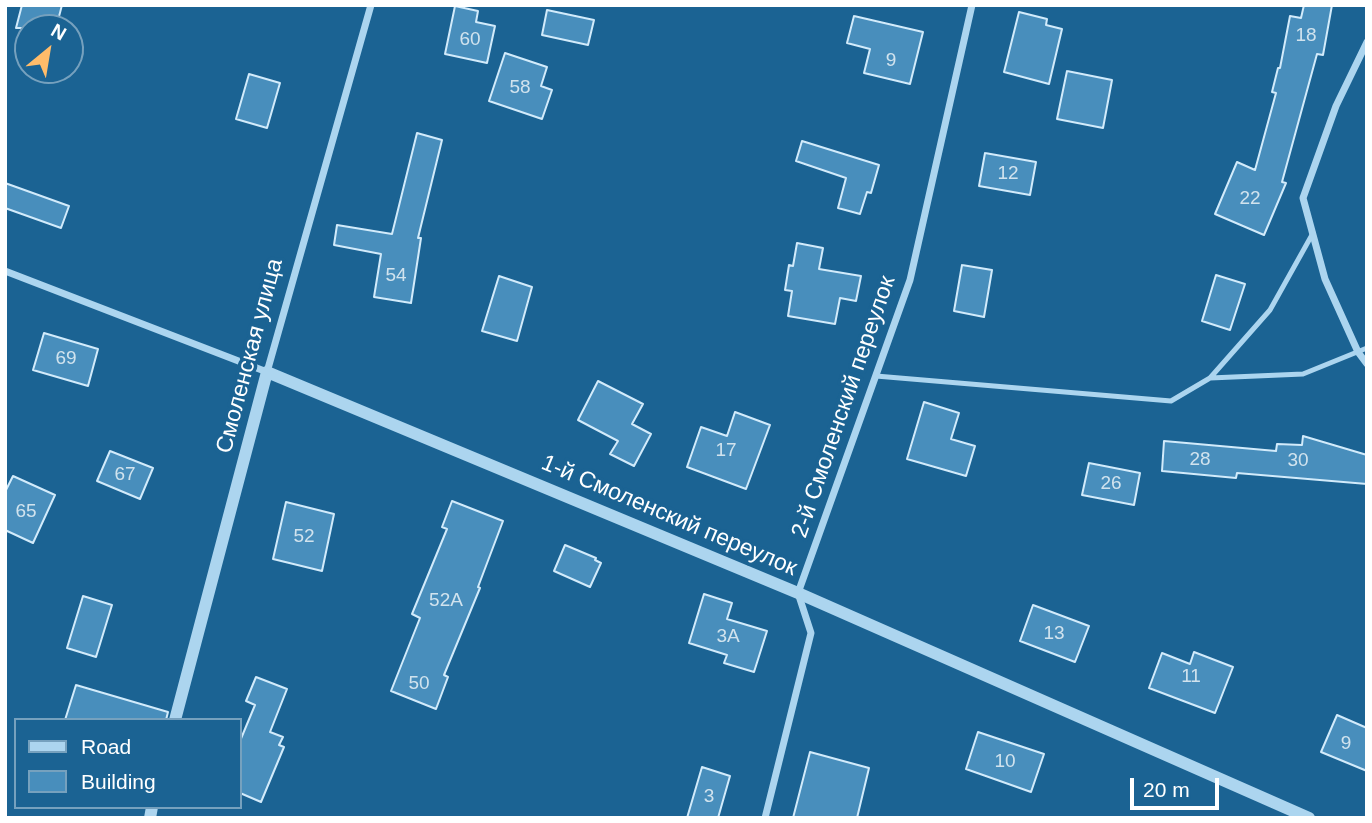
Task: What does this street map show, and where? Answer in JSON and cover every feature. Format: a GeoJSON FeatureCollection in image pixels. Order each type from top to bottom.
{"type":"FeatureCollection","features":[{"type":"Feature","properties":{"kind":"street","name":"Смоленская улица"},"geometry":{"type":"LineString","coordinates":[[177,718],[267,372],[371,5]]}},
{"type":"Feature","properties":{"kind":"street","name":"2-й Смоленский переулок"},"geometry":{"type":"LineString","coordinates":[[798,593],[910,280],[972,5]]}},
{"type":"Feature","properties":{"kind":"street"},"geometry":{"type":"LineString","coordinates":[[1367,42],[1336,106],[1303,198],[1325,279],[1358,352],[1367,364]]}},
{"type":"Feature","properties":{"kind":"street","name":"1-й Смоленский переулок"},"geometry":{"type":"LineString","coordinates":[[5,271],[267,372],[798,593],[1309,818]]}},
{"type":"Feature","properties":{"kind":"street"},"geometry":{"type":"LineString","coordinates":[[765,818],[811,633],[798,593]]}},
{"type":"Feature","properties":{"kind":"lane"},"geometry":{"type":"LineString","coordinates":[[876,376],[1171,401],[1210,378],[1270,310],[1313,233]]}},
{"type":"Feature","properties":{"kind":"lane"},"geometry":{"type":"LineString","coordinates":[[1210,378],[1303,374],[1367,348]]}},
{"type":"Feature","properties":{"kind":"building"},"geometry":{"type":"Polygon","coordinates":[[[22,5],[62,5],[60,14],[20,14],[22,5]]]}},
{"type":"Feature","properties":{"kind":"building"},"geometry":{"type":"Polygon","coordinates":[[[1304,5],[1332,5],[1323,55],[1317,54],[1282,182],[1286,183],[1264,235],[1215,214],[1237,162],[1255,170],[1276,93],[1272,92],[1280,68],[1290,16],[1301,18],[1304,5]]]}},
{"type":"Feature","properties":{"kind":"building"},"geometry":{"type":"Polygon","coordinates":[[[455,6],[478,11],[476,22],[495,26],[487,63],[445,54],[455,6]]]}},
{"type":"Feature","properties":{"kind":"building"},"geometry":{"type":"Polygon","coordinates":[[[547,10],[594,20],[588,45],[542,35],[547,10]]]}},
{"type":"Feature","properties":{"kind":"building"},"geometry":{"type":"Polygon","coordinates":[[[1019,12],[1047,19],[1046,25],[1062,29],[1049,84],[1004,72],[1019,12]]]}},
{"type":"Feature","properties":{"kind":"building"},"geometry":{"type":"Polygon","coordinates":[[[854,16],[923,32],[910,84],[864,73],[870,49],[847,43],[854,16]]]}},
{"type":"Feature","properties":{"kind":"building"},"geometry":{"type":"Polygon","coordinates":[[[505,53],[547,67],[541,86],[552,90],[542,119],[489,101],[505,53]]]}},
{"type":"Feature","properties":{"kind":"building"},"geometry":{"type":"Polygon","coordinates":[[[1067,71],[1112,80],[1103,128],[1057,119],[1067,71]]]}},
{"type":"Feature","properties":{"kind":"building"},"geometry":{"type":"Polygon","coordinates":[[[249,74],[280,83],[267,128],[236,119],[249,74]]]}},
{"type":"Feature","properties":{"kind":"building"},"geometry":{"type":"Polygon","coordinates":[[[417,133],[442,140],[418,238],[421,238],[411,303],[374,297],[381,254],[334,245],[337,225],[392,234],[417,133]]]}},
{"type":"Feature","properties":{"kind":"building"},"geometry":{"type":"Polygon","coordinates":[[[802,141],[879,165],[871,193],[867,192],[860,214],[838,208],[846,178],[796,161],[802,141]]]}},
{"type":"Feature","properties":{"kind":"building"},"geometry":{"type":"Polygon","coordinates":[[[985,153],[1036,162],[1030,195],[979,186],[985,153]]]}},
{"type":"Feature","properties":{"kind":"building"},"geometry":{"type":"Polygon","coordinates":[[[5,183],[69,206],[61,228],[5,208],[5,183]]]}},
{"type":"Feature","properties":{"kind":"building"},"geometry":{"type":"Polygon","coordinates":[[[797,243],[823,248],[819,269],[861,276],[856,301],[840,298],[835,324],[788,316],[792,291],[785,290],[789,265],[793,266],[797,243]]]}},
{"type":"Feature","properties":{"kind":"building"},"geometry":{"type":"Polygon","coordinates":[[[962,265],[992,270],[984,317],[954,311],[962,265]]]}},
{"type":"Feature","properties":{"kind":"building"},"geometry":{"type":"Polygon","coordinates":[[[1216,275],[1245,284],[1230,330],[1202,321],[1216,275]]]}},
{"type":"Feature","properties":{"kind":"building"},"geometry":{"type":"Polygon","coordinates":[[[499,276],[532,287],[517,341],[482,331],[499,276]]]}},
{"type":"Feature","properties":{"kind":"building"},"geometry":{"type":"Polygon","coordinates":[[[44,333],[98,349],[88,386],[33,370],[44,333]]]}},
{"type":"Feature","properties":{"kind":"building"},"geometry":{"type":"Polygon","coordinates":[[[598,381],[643,404],[632,424],[651,434],[634,466],[610,454],[618,441],[578,420],[598,381]]]}},
{"type":"Feature","properties":{"kind":"building"},"geometry":{"type":"Polygon","coordinates":[[[924,402],[959,413],[951,439],[975,446],[966,476],[907,459],[924,402]]]}},
{"type":"Feature","properties":{"kind":"building"},"geometry":{"type":"Polygon","coordinates":[[[735,412],[770,425],[746,489],[687,467],[701,427],[727,436],[735,412]]]}},
{"type":"Feature","properties":{"kind":"building"},"geometry":{"type":"Polygon","coordinates":[[[1303,436],[1367,455],[1367,484],[1237,473],[1236,478],[1162,471],[1164,441],[1276,451],[1277,444],[1302,445],[1303,436]]]}},
{"type":"Feature","properties":{"kind":"building"},"geometry":{"type":"Polygon","coordinates":[[[110,451],[153,468],[140,499],[97,481],[110,451]]]}},
{"type":"Feature","properties":{"kind":"building"},"geometry":{"type":"Polygon","coordinates":[[[1089,463],[1140,473],[1134,505],[1082,495],[1089,463]]]}},
{"type":"Feature","properties":{"kind":"building"},"geometry":{"type":"Polygon","coordinates":[[[13,476],[55,495],[33,543],[5,530],[5,492],[13,476]]]}},
{"type":"Feature","properties":{"kind":"building"},"geometry":{"type":"Polygon","coordinates":[[[452,501],[503,521],[478,587],[480,588],[444,675],[448,677],[436,709],[391,691],[420,618],[412,614],[447,529],[442,527],[452,501]]]}},
{"type":"Feature","properties":{"kind":"building"},"geometry":{"type":"Polygon","coordinates":[[[286,502],[334,514],[322,571],[273,559],[286,502]]]}},
{"type":"Feature","properties":{"kind":"building"},"geometry":{"type":"Polygon","coordinates":[[[565,545],[596,558],[595,560],[601,563],[590,587],[554,571],[565,545]]]}},
{"type":"Feature","properties":{"kind":"building"},"geometry":{"type":"Polygon","coordinates":[[[704,594],[732,603],[727,619],[767,631],[754,672],[724,663],[727,655],[689,643],[704,594]]]}},
{"type":"Feature","properties":{"kind":"building"},"geometry":{"type":"Polygon","coordinates":[[[83,596],[112,605],[96,657],[67,648],[83,596]]]}},
{"type":"Feature","properties":{"kind":"building"},"geometry":{"type":"Polygon","coordinates":[[[1033,605],[1089,626],[1075,662],[1020,641],[1033,605]]]}},
{"type":"Feature","properties":{"kind":"building"},"geometry":{"type":"Polygon","coordinates":[[[1194,652],[1233,667],[1215,713],[1149,688],[1162,653],[1190,664],[1194,652]]]}},
{"type":"Feature","properties":{"kind":"building"},"geometry":{"type":"Polygon","coordinates":[[[256,677],[287,689],[270,732],[283,737],[279,745],[284,747],[261,802],[242,794],[242,736],[255,705],[246,701],[256,677]]]}},
{"type":"Feature","properties":{"kind":"building"},"geometry":{"type":"Polygon","coordinates":[[[76,685],[168,712],[166,718],[66,718],[76,685]]]}},
{"type":"Feature","properties":{"kind":"building"},"geometry":{"type":"Polygon","coordinates":[[[1337,715],[1367,728],[1367,771],[1321,752],[1337,715]]]}},
{"type":"Feature","properties":{"kind":"building"},"geometry":{"type":"Polygon","coordinates":[[[978,732],[1044,754],[1031,792],[966,769],[978,732]]]}},
{"type":"Feature","properties":{"kind":"building"},"geometry":{"type":"Polygon","coordinates":[[[810,752],[869,768],[857,818],[793,818],[810,752]]]}},
{"type":"Feature","properties":{"kind":"building"},"geometry":{"type":"Polygon","coordinates":[[[702,767],[730,776],[718,818],[687,818],[702,767]]]}}]}
